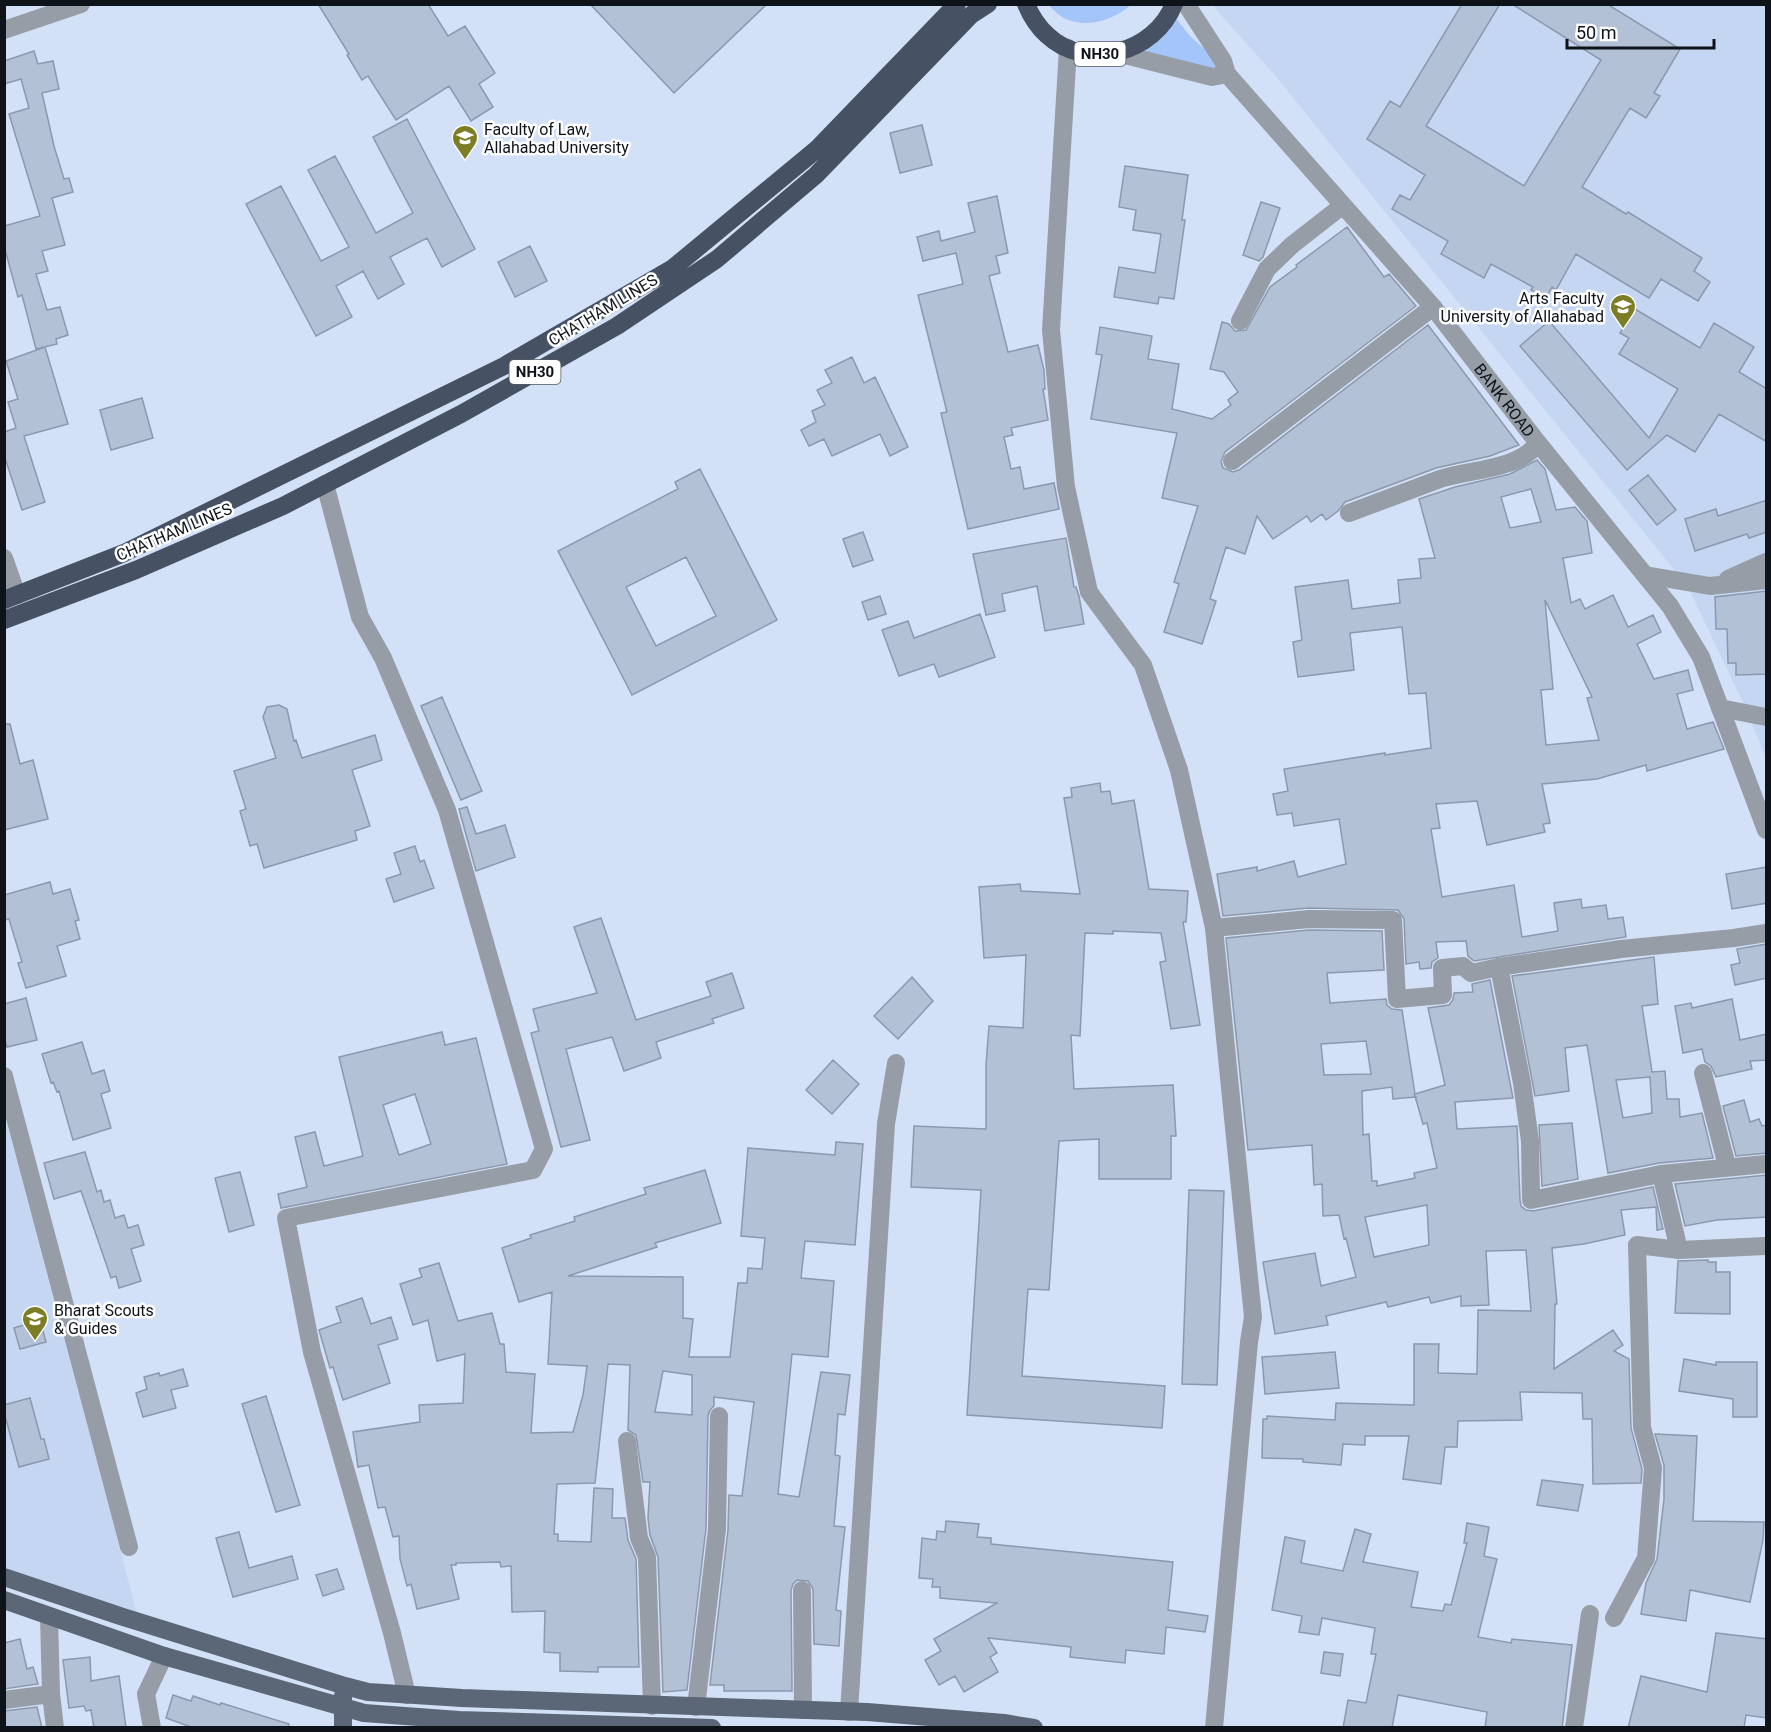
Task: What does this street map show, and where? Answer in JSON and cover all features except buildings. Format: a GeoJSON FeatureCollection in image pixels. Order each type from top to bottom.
{"type":"FeatureCollection","features":[{"type":"Feature","properties":{"kind":"highway","name":"CHATHAM LINES"},"geometry":{"type":"LineString","coordinates":[[11,598],[124,553],[504,366],[673,268],[817,149],[957,4]]}},
{"type":"Feature","properties":{"kind":"highway","name":"CHATHAM LINES"},"geometry":{"type":"LineString","coordinates":[[4,620],[136,570],[283,506],[461,414],[617,326],[717,259],[816,175],[971,15],[988,4]]}},
{"type":"Feature","properties":{"kind":"highway","name":"NH30"},"geometry":{"type":"LineString","coordinates":[[1026,4],[1032,18],[1048,36],[1068,48],[1092,54],[1117,53],[1138,45],[1156,32],[1170,14],[1174,4]]}},
{"type":"Feature","properties":{"kind":"main road"},"geometry":{"type":"LineString","coordinates":[[4,1577],[120,1616],[368,1692],[652,1706],[849,1712],[1004,1723],[1034,1728]]}},
{"type":"Feature","properties":{"kind":"main road"},"geometry":{"type":"LineString","coordinates":[[4,1600],[164,1656],[342,1707],[364,1720],[459,1720],[712,1728]]}},
{"type":"Feature","properties":{"kind":"main road"},"geometry":{"type":"LineString","coordinates":[[343,1728],[342,1707],[345,1686]]}},
{"type":"Feature","properties":{"kind":"main road"},"geometry":{"type":"LineString","coordinates":[[364,1720],[368,1692]]}},
{"type":"Feature","properties":{"kind":"street"},"geometry":{"type":"LineString","coordinates":[[4,30],[81,4]]}},
{"type":"Feature","properties":{"kind":"street","name":"BANK ROAD"},"geometry":{"type":"LineString","coordinates":[[1186,4],[1223,61],[1227,74],[1433,307],[1538,443],[1670,606],[1701,657],[1767,830]]}},
{"type":"Feature","properties":{"kind":"street"},"geometry":{"type":"LineString","coordinates":[[1068,48],[1052,330],[1066,487],[1089,592],[1143,665],[1179,770],[1214,928],[1253,1317],[1214,1728]]}},
{"type":"Feature","properties":{"kind":"street"},"geometry":{"type":"LineString","coordinates":[[1117,53],[1212,77],[1227,74]]}},
{"type":"Feature","properties":{"kind":"street"},"geometry":{"type":"LineString","coordinates":[[1240,321],[1267,269],[1292,245],[1342,206]]}},
{"type":"Feature","properties":{"kind":"street"},"geometry":{"type":"LineString","coordinates":[[1232,461],[1433,307]]}},
{"type":"Feature","properties":{"kind":"street"},"geometry":{"type":"LineString","coordinates":[[1349,513],[1443,478],[1492,467],[1519,458],[1533,450],[1538,443]]}},
{"type":"Feature","properties":{"kind":"street"},"geometry":{"type":"LineString","coordinates":[[325,484],[360,617],[383,658],[447,810],[544,1149],[533,1170],[286,1218],[312,1352],[392,1633],[407,1695]]}},
{"type":"Feature","properties":{"kind":"street"},"geometry":{"type":"LineString","coordinates":[[4,558],[11,598]]}},
{"type":"Feature","properties":{"kind":"street"},"geometry":{"type":"LineString","coordinates":[[1710,586],[1767,562]]}},
{"type":"Feature","properties":{"kind":"street"},"geometry":{"type":"LineString","coordinates":[[1645,575],[1710,586],[1767,580]]}},
{"type":"Feature","properties":{"kind":"street"},"geometry":{"type":"LineString","coordinates":[[1720,708],[1767,717]]}},
{"type":"Feature","properties":{"kind":"street"},"geometry":{"type":"LineString","coordinates":[[1214,928],[1309,919],[1393,920],[1397,999],[1443,994],[1442,968],[1463,966],[1471,973],[1621,949],[1767,933]]}},
{"type":"Feature","properties":{"kind":"street"},"geometry":{"type":"LineString","coordinates":[[1499,968],[1522,1083],[1530,1141],[1531,1200],[1661,1174],[1767,1164]]}},
{"type":"Feature","properties":{"kind":"street"},"geometry":{"type":"LineString","coordinates":[[849,1712],[886,1124],[896,1063]]}},
{"type":"Feature","properties":{"kind":"street"},"geometry":{"type":"LineString","coordinates":[[1703,1073],[1727,1166]]}},
{"type":"Feature","properties":{"kind":"street"},"geometry":{"type":"LineString","coordinates":[[4,1076],[129,1547]]}},
{"type":"Feature","properties":{"kind":"street"},"geometry":{"type":"LineString","coordinates":[[1661,1174],[1679,1250]]}},
{"type":"Feature","properties":{"kind":"street"},"geometry":{"type":"LineString","coordinates":[[1614,1618],[1646,1558],[1653,1468],[1642,1427],[1637,1245],[1679,1250],[1767,1246]]}},
{"type":"Feature","properties":{"kind":"street"},"geometry":{"type":"LineString","coordinates":[[696,1707],[717,1529],[719,1416]]}},
{"type":"Feature","properties":{"kind":"street"},"geometry":{"type":"LineString","coordinates":[[627,1441],[639,1538],[647,1557],[652,1706]]}},
{"type":"Feature","properties":{"kind":"street"},"geometry":{"type":"LineString","coordinates":[[802,1590],[803,1710]]}},
{"type":"Feature","properties":{"kind":"street"},"geometry":{"type":"LineString","coordinates":[[1574,1728],[1590,1614]]}},
{"type":"Feature","properties":{"kind":"street"},"geometry":{"type":"LineString","coordinates":[[49,1617],[51,1694],[55,1728]]}},
{"type":"Feature","properties":{"kind":"street"},"geometry":{"type":"LineString","coordinates":[[152,1728],[147,1694],[164,1656]]}},
{"type":"Feature","properties":{"kind":"street"},"geometry":{"type":"LineString","coordinates":[[4,1700],[51,1694]]}},
{"type":"Feature","properties":{"kind":"shaded area"},"geometry":{"type":"Polygon","coordinates":[[[1049,5],[1131,5],[1100,21],[1078,23],[1058,14],[1049,5]]]}},
{"type":"Feature","properties":{"kind":"shaded area","name":"Arts Faculty University of Allahabad"},"geometry":{"type":"Polygon","coordinates":[[[1212,5],[1766,5],[1766,758],[1746,709],[1688,587],[1273,73],[1212,5]]]}},
{"type":"Feature","properties":{"kind":"shaded area"},"geometry":{"type":"Polygon","coordinates":[[[1175,17],[1190,36],[1218,61],[1213,70],[1142,50],[1175,17]]]}},
{"type":"Feature","properties":{"kind":"shaded area","name":"Bharat Scouts & Guides"},"geometry":{"type":"Polygon","coordinates":[[[5,1117],[139,1621],[5,1567],[5,1117]]]}},
{"type":"Feature","properties":{"kind":"place","name":"Faculty of Law, Allahabad University"},"geometry":{"type":"Point","coordinates":[465,161]}},
{"type":"Feature","properties":{"kind":"place","name":"Arts Faculty University of Allahabad"},"geometry":{"type":"Point","coordinates":[1623,330]}},
{"type":"Feature","properties":{"kind":"place","name":"Bharat Scouts & Guides"},"geometry":{"type":"Point","coordinates":[35,1342]}}]}
